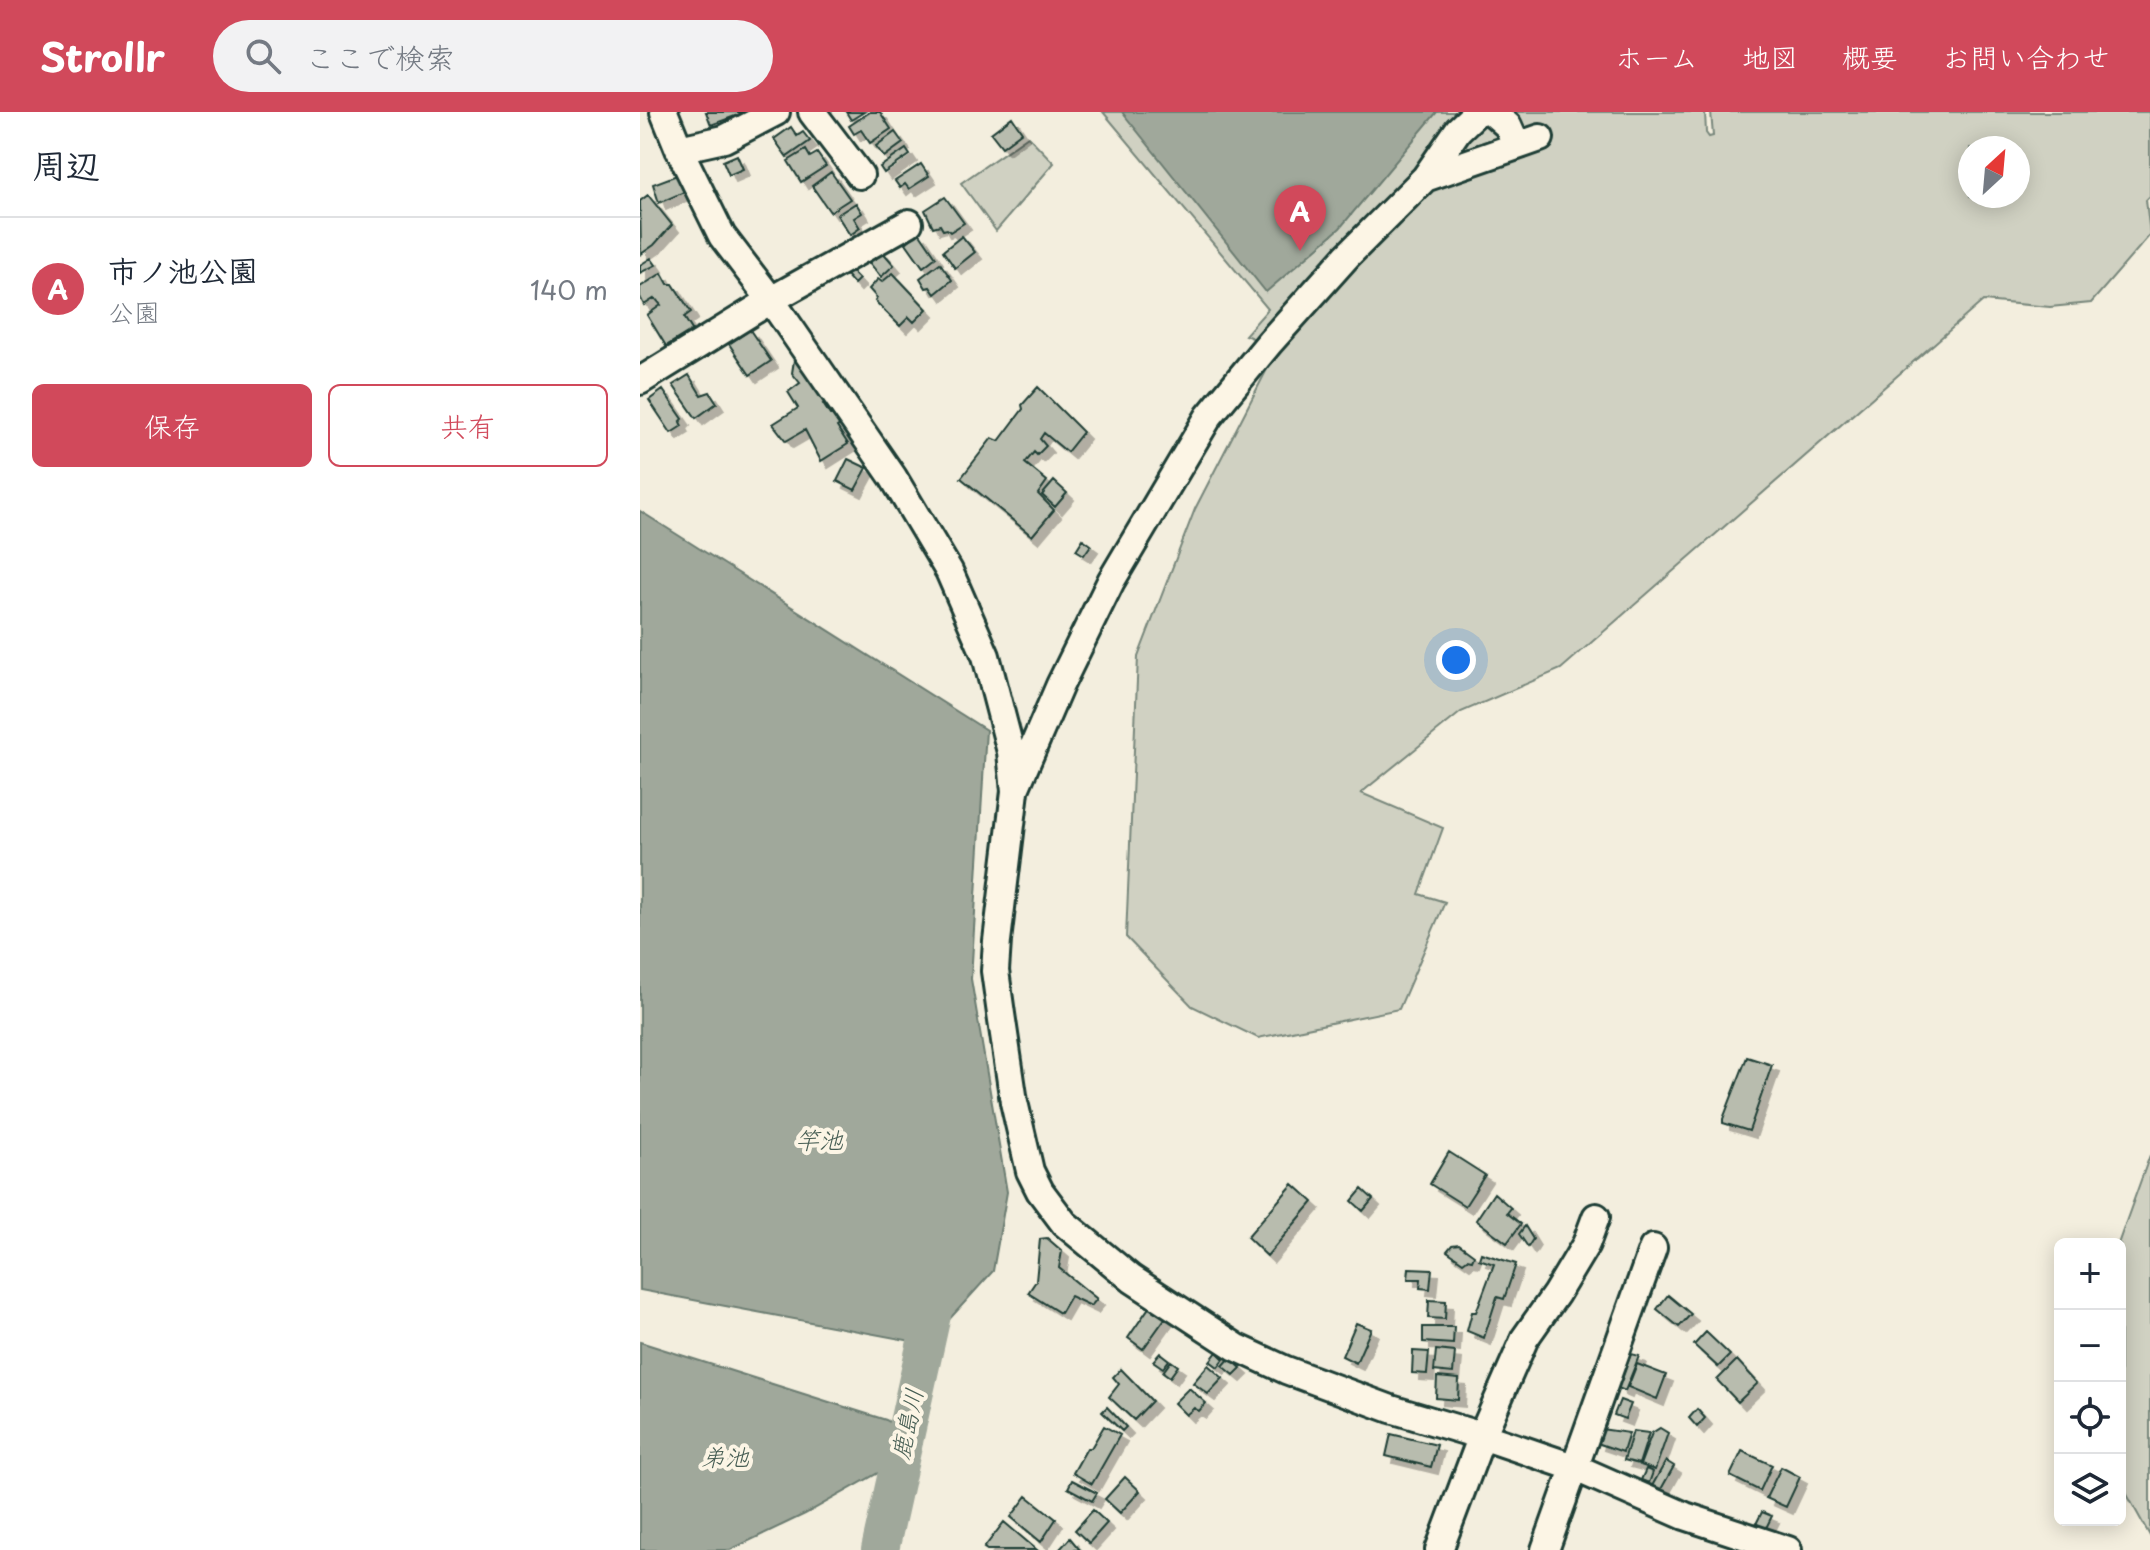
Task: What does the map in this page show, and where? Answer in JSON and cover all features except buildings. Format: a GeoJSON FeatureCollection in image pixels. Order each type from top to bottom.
{"type":"FeatureCollection","features":[{"type":"Feature","properties":{"kind":"street"},"geometry":{"type":"LineString","coordinates":[[664,112],[722,236],[771,300],[893,477],[949,571],[986,656],[1011,752],[1015,791],[995,971],[1014,1102],[1030,1171],[1040,1191],[1064,1223],[1132,1279],[1236,1347],[1286,1370],[1391,1409],[1576,1468],[1685,1516],[1788,1550]]}},
{"type":"Feature","properties":{"kind":"street"},"geometry":{"type":"LineString","coordinates":[[679,149],[724,139],[776,112]]}},
{"type":"Feature","properties":{"kind":"street"},"geometry":{"type":"LineString","coordinates":[[812,112],[859,176]]}},
{"type":"Feature","properties":{"kind":"street"},"geometry":{"type":"LineString","coordinates":[[1015,791],[1060,685],[1111,581],[1209,416],[1347,256],[1425,178],[1458,130],[1477,112]]}},
{"type":"Feature","properties":{"kind":"street"},"geometry":{"type":"LineString","coordinates":[[1425,178],[1528,141],[1492,112]]}},
{"type":"Feature","properties":{"kind":"street"},"geometry":{"type":"LineString","coordinates":[[640,381],[771,300],[909,223]]}},
{"type":"Feature","properties":{"kind":"street"},"geometry":{"type":"LineString","coordinates":[[1439,1550],[1482,1436],[1525,1338],[1586,1244],[1596,1217]]}},
{"type":"Feature","properties":{"kind":"street"},"geometry":{"type":"LineString","coordinates":[[1545,1550],[1653,1248]]}},
{"type":"Feature","properties":{"kind":"shaded area"},"geometry":{"type":"Polygon","coordinates":[[[1103,112],[1705,112],[1709,137],[1713,136],[1711,112],[2150,112],[2150,196],[2146,200],[2150,235],[2091,303],[2050,307],[1983,301],[1561,669],[1461,712],[1361,793],[1443,828],[1419,894],[1445,902],[1399,1009],[1258,1038],[1192,1006],[1126,937],[1138,657],[1195,509],[1278,348],[1245,335],[1268,309],[1103,112]]]}},
{"type":"Feature","properties":{"kind":"shaded area"},"geometry":{"type":"Polygon","coordinates":[[[1028,136],[1054,163],[996,231],[961,183],[1028,136]]]}},
{"type":"Feature","properties":{"kind":"shaded area"},"geometry":{"type":"Polygon","coordinates":[[[2150,1155],[2150,1536],[2126,1493],[2126,1238],[2120,1238],[2150,1155]]]}},
{"type":"Feature","properties":{"kind":"water"},"geometry":{"type":"Polygon","coordinates":[[[1122,112],[1437,112],[1340,228],[1266,292],[1122,112]]]}},
{"type":"Feature","properties":{"kind":"water","name":"竿池"},"geometry":{"type":"Polygon","coordinates":[[[640,511],[986,730],[971,979],[1007,1192],[993,1271],[927,1344],[640,1290],[640,511]]]}},
{"type":"Feature","properties":{"kind":"water","name":"弟池"},"geometry":{"type":"Polygon","coordinates":[[[640,1342],[886,1420],[899,1428],[892,1465],[805,1514],[730,1550],[640,1550],[640,1342]]]}},
{"type":"Feature","properties":{"kind":"waterway","name":"鹿島川"},"geometry":{"type":"LineString","coordinates":[[880,1550],[936,1297]]}},
{"type":"Feature","properties":{"kind":"place","name":"市ノ池公園"},"geometry":{"type":"Point","coordinates":[1300,251]}}]}
